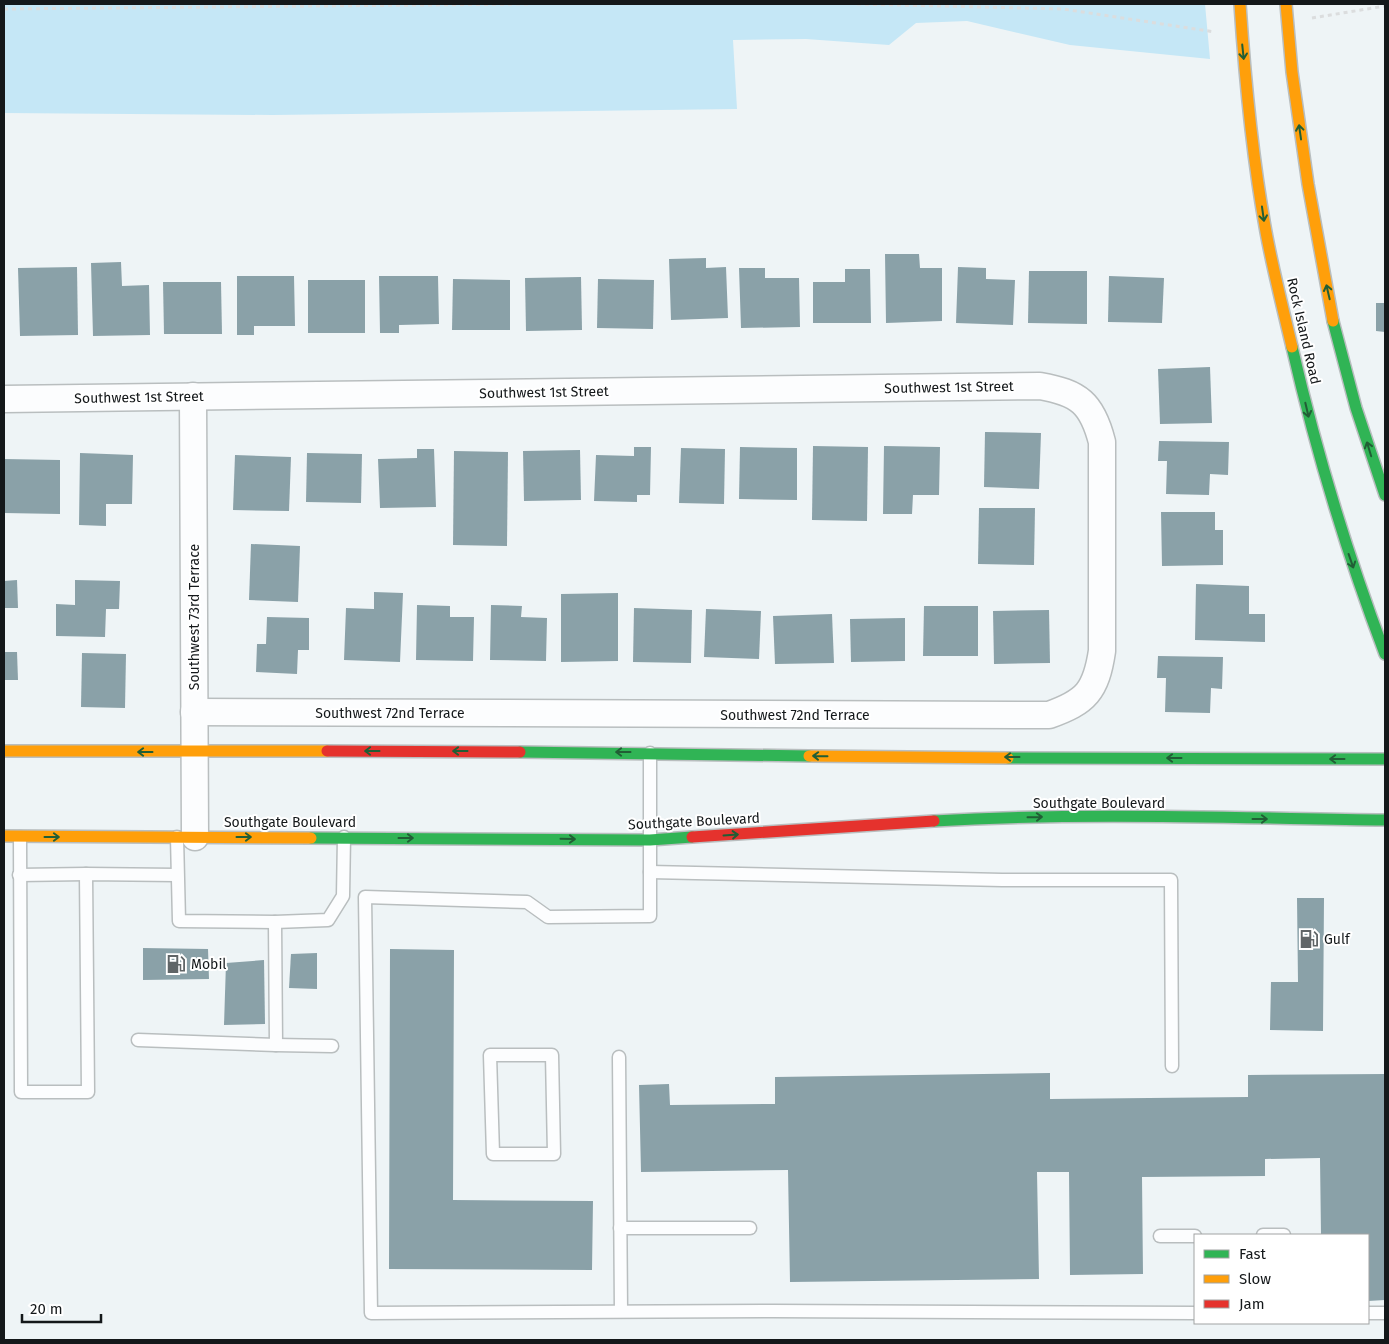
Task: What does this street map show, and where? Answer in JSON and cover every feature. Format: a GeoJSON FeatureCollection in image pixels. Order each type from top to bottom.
{"type":"FeatureCollection","features":[{"type":"Feature","properties":{"kind":"main road","name":"Rock Island Road"},"geometry":{"type":"LineString","coordinates":[[1240,4],[1252,135],[1266,231],[1286,326],[1335,514],[1366,606],[1385,654]]}},
{"type":"Feature","properties":{"kind":"main road"},"geometry":{"type":"LineString","coordinates":[[1286,4],[1308,186],[1325,281],[1347,377],[1385,495]]}},
{"type":"Feature","properties":{"kind":"main road"},"geometry":{"type":"LineString","coordinates":[[4,751],[421,751],[869,757],[1385,759]]}},
{"type":"Feature","properties":{"kind":"main road","name":"Southgate Boulevard"},"geometry":{"type":"LineString","coordinates":[[4,836],[650,840],[987,818],[1084,816],[1385,820]]}},
{"type":"Feature","properties":{"kind":"street","name":"Southwest 1st Street"},"geometry":{"type":"LineString","coordinates":[[4,399],[1040,386],[1060,390],[1082,400]]}},
{"type":"Feature","properties":{"kind":"street","name":"Southwest 73rd Terrace"},"geometry":{"type":"LineString","coordinates":[[186,837],[194,752],[193,396]]}},
{"type":"Feature","properties":{"kind":"street","name":"Southwest 72nd Terrace"},"geometry":{"type":"LineString","coordinates":[[194,712],[1049,716],[1069,708],[1084,699],[1094,684],[1100,668],[1102,651],[1102,442],[1094,418],[1082,400]]}},
{"type":"Feature","properties":{"kind":"lane"},"geometry":{"type":"LineString","coordinates":[[342,896],[527,902],[548,917],[650,916],[650,753]]}},
{"type":"Feature","properties":{"kind":"lane"},"geometry":{"type":"LineString","coordinates":[[20,836],[20,1092],[88,1092],[86,874]]}},
{"type":"Feature","properties":{"kind":"lane"},"geometry":{"type":"LineString","coordinates":[[186,837],[177,875],[179,921],[275,922],[328,920],[342,896],[344,837]]}},
{"type":"Feature","properties":{"kind":"lane"},"geometry":{"type":"LineString","coordinates":[[650,872],[1002,880],[1171,880],[1172,1066]]}},
{"type":"Feature","properties":{"kind":"lane"},"geometry":{"type":"LineString","coordinates":[[19,875],[177,875]]}},
{"type":"Feature","properties":{"kind":"lane"},"geometry":{"type":"LineString","coordinates":[[365,897],[370,1313],[621,1311],[1194,1313]]}},
{"type":"Feature","properties":{"kind":"lane"},"geometry":{"type":"LineString","coordinates":[[275,922],[276,1045]]}},
{"type":"Feature","properties":{"kind":"lane"},"geometry":{"type":"LineString","coordinates":[[138,1040],[332,1046]]}},
{"type":"Feature","properties":{"kind":"lane"},"geometry":{"type":"LineString","coordinates":[[490,1055],[552,1055],[554,1154],[493,1154],[490,1055]]}},
{"type":"Feature","properties":{"kind":"lane"},"geometry":{"type":"LineString","coordinates":[[619,1057],[621,1311]]}},
{"type":"Feature","properties":{"kind":"lane"},"geometry":{"type":"LineString","coordinates":[[620,1228],[750,1228]]}},
{"type":"Feature","properties":{"kind":"lane"},"geometry":{"type":"LineString","coordinates":[[1160,1236],[1194,1236]]}},
{"type":"Feature","properties":{"kind":"lane"},"geometry":{"type":"LineString","coordinates":[[1369,1313],[1385,1313]]}},
{"type":"Feature","properties":{"kind":"path"},"geometry":{"type":"LineString","coordinates":[[4,9],[529,4]]}},
{"type":"Feature","properties":{"kind":"path"},"geometry":{"type":"LineString","coordinates":[[858,4],[1064,9],[1242,36]]}},
{"type":"Feature","properties":{"kind":"path"},"geometry":{"type":"LineString","coordinates":[[1287,22],[1385,6]]}},
{"type":"Feature","properties":{"kind":"shaded area"},"geometry":{"type":"Polygon","coordinates":[[[4,4],[1205,4],[1210,59],[1070,45],[967,21],[916,23],[889,45],[806,39],[733,40],[737,109],[272,115],[4,113],[4,4]]]}},
{"type":"Feature","properties":{"kind":"building"},"geometry":{"type":"Polygon","coordinates":[[[885,254],[919,254],[920,268],[942,268],[942,321],[886,323],[885,254]]]}},
{"type":"Feature","properties":{"kind":"building"},"geometry":{"type":"Polygon","coordinates":[[[706,258],[706,268],[726,267],[728,318],[671,320],[669,259],[706,258]]]}},
{"type":"Feature","properties":{"kind":"building"},"geometry":{"type":"Polygon","coordinates":[[[121,262],[122,286],[149,285],[150,335],[93,336],[91,263],[121,262]]]}},
{"type":"Feature","properties":{"kind":"building"},"geometry":{"type":"Polygon","coordinates":[[[77,267],[78,335],[20,336],[18,268],[77,267]]]}},
{"type":"Feature","properties":{"kind":"building"},"geometry":{"type":"Polygon","coordinates":[[[958,267],[986,268],[986,279],[1015,280],[1013,325],[956,323],[958,267]]]}},
{"type":"Feature","properties":{"kind":"building"},"geometry":{"type":"Polygon","coordinates":[[[739,268],[765,268],[765,278],[799,278],[800,327],[741,328],[739,268]]]}},
{"type":"Feature","properties":{"kind":"building"},"geometry":{"type":"Polygon","coordinates":[[[845,269],[870,269],[871,323],[813,323],[813,282],[845,282],[845,269]]]}},
{"type":"Feature","properties":{"kind":"building"},"geometry":{"type":"Polygon","coordinates":[[[1029,271],[1087,271],[1087,324],[1028,323],[1029,271]]]}},
{"type":"Feature","properties":{"kind":"building"},"geometry":{"type":"Polygon","coordinates":[[[237,276],[294,276],[295,326],[254,326],[254,335],[237,335],[237,276]]]}},
{"type":"Feature","properties":{"kind":"building"},"geometry":{"type":"Polygon","coordinates":[[[379,276],[438,276],[439,324],[399,325],[399,333],[380,333],[379,276]]]}},
{"type":"Feature","properties":{"kind":"building"},"geometry":{"type":"Polygon","coordinates":[[[1109,276],[1164,278],[1162,323],[1108,322],[1109,276]]]}},
{"type":"Feature","properties":{"kind":"building"},"geometry":{"type":"Polygon","coordinates":[[[581,277],[582,330],[526,331],[525,278],[581,277]]]}},
{"type":"Feature","properties":{"kind":"building"},"geometry":{"type":"Polygon","coordinates":[[[453,279],[510,280],[510,330],[452,330],[453,279]]]}},
{"type":"Feature","properties":{"kind":"building"},"geometry":{"type":"Polygon","coordinates":[[[598,279],[654,280],[653,329],[597,328],[598,279]]]}},
{"type":"Feature","properties":{"kind":"building"},"geometry":{"type":"Polygon","coordinates":[[[308,280],[365,280],[365,333],[308,333],[308,280]]]}},
{"type":"Feature","properties":{"kind":"building"},"geometry":{"type":"Polygon","coordinates":[[[163,282],[221,282],[222,334],[164,334],[163,282]]]}},
{"type":"Feature","properties":{"kind":"building"},"geometry":{"type":"Polygon","coordinates":[[[1376,303],[1385,303],[1385,332],[1376,331],[1376,303]]]}},
{"type":"Feature","properties":{"kind":"building"},"geometry":{"type":"Polygon","coordinates":[[[1210,367],[1212,423],[1160,424],[1158,369],[1210,367]]]}},
{"type":"Feature","properties":{"kind":"building"},"geometry":{"type":"Polygon","coordinates":[[[985,432],[1041,433],[1039,489],[984,487],[985,432]]]}},
{"type":"Feature","properties":{"kind":"building"},"geometry":{"type":"Polygon","coordinates":[[[1159,441],[1229,442],[1228,475],[1210,474],[1209,495],[1166,494],[1167,461],[1158,461],[1159,441]]]}},
{"type":"Feature","properties":{"kind":"building"},"geometry":{"type":"Polygon","coordinates":[[[813,446],[868,447],[867,521],[812,520],[813,446]]]}},
{"type":"Feature","properties":{"kind":"building"},"geometry":{"type":"Polygon","coordinates":[[[884,446],[940,447],[939,495],[913,495],[912,514],[883,514],[884,446]]]}},
{"type":"Feature","properties":{"kind":"building"},"geometry":{"type":"Polygon","coordinates":[[[634,447],[651,447],[650,495],[637,495],[637,502],[594,501],[596,455],[634,456],[634,447]]]}},
{"type":"Feature","properties":{"kind":"building"},"geometry":{"type":"Polygon","coordinates":[[[740,447],[797,448],[797,500],[739,499],[740,447]]]}},
{"type":"Feature","properties":{"kind":"building"},"geometry":{"type":"Polygon","coordinates":[[[681,448],[725,449],[724,504],[679,503],[681,448]]]}},
{"type":"Feature","properties":{"kind":"building"},"geometry":{"type":"Polygon","coordinates":[[[417,449],[434,449],[436,507],[380,508],[378,459],[417,458],[417,449]]]}},
{"type":"Feature","properties":{"kind":"building"},"geometry":{"type":"Polygon","coordinates":[[[580,450],[581,500],[524,501],[523,451],[580,450]]]}},
{"type":"Feature","properties":{"kind":"building"},"geometry":{"type":"Polygon","coordinates":[[[454,451],[508,452],[507,546],[453,545],[454,451]]]}},
{"type":"Feature","properties":{"kind":"building"},"geometry":{"type":"Polygon","coordinates":[[[80,453],[133,455],[132,504],[106,504],[106,526],[79,525],[80,453]]]}},
{"type":"Feature","properties":{"kind":"building"},"geometry":{"type":"Polygon","coordinates":[[[307,453],[362,454],[361,503],[306,502],[307,453]]]}},
{"type":"Feature","properties":{"kind":"building"},"geometry":{"type":"Polygon","coordinates":[[[235,455],[291,457],[289,511],[233,510],[235,455]]]}},
{"type":"Feature","properties":{"kind":"building"},"geometry":{"type":"Polygon","coordinates":[[[4,459],[60,460],[60,514],[4,513],[4,459]]]}},
{"type":"Feature","properties":{"kind":"building"},"geometry":{"type":"Polygon","coordinates":[[[979,508],[1035,508],[1034,565],[978,564],[979,508]]]}},
{"type":"Feature","properties":{"kind":"building"},"geometry":{"type":"Polygon","coordinates":[[[1161,512],[1215,512],[1215,530],[1223,530],[1223,565],[1162,566],[1161,512]]]}},
{"type":"Feature","properties":{"kind":"building"},"geometry":{"type":"Polygon","coordinates":[[[251,544],[300,546],[298,602],[249,600],[251,544]]]}},
{"type":"Feature","properties":{"kind":"building"},"geometry":{"type":"Polygon","coordinates":[[[17,580],[18,608],[4,608],[4,581],[17,580]]]}},
{"type":"Feature","properties":{"kind":"building"},"geometry":{"type":"Polygon","coordinates":[[[75,580],[120,581],[119,609],[106,609],[105,637],[56,636],[56,604],[75,605],[75,580]]]}},
{"type":"Feature","properties":{"kind":"building"},"geometry":{"type":"Polygon","coordinates":[[[1196,584],[1249,586],[1249,614],[1265,614],[1265,642],[1195,640],[1196,584]]]}},
{"type":"Feature","properties":{"kind":"building"},"geometry":{"type":"Polygon","coordinates":[[[374,592],[403,593],[400,662],[344,660],[346,608],[374,609],[374,592]]]}},
{"type":"Feature","properties":{"kind":"building"},"geometry":{"type":"Polygon","coordinates":[[[618,593],[618,661],[561,662],[561,594],[618,593]]]}},
{"type":"Feature","properties":{"kind":"building"},"geometry":{"type":"Polygon","coordinates":[[[417,605],[450,606],[450,617],[474,617],[473,661],[416,660],[417,605]]]}},
{"type":"Feature","properties":{"kind":"building"},"geometry":{"type":"Polygon","coordinates":[[[491,605],[522,606],[521,617],[547,618],[546,661],[490,660],[491,605]]]}},
{"type":"Feature","properties":{"kind":"building"},"geometry":{"type":"Polygon","coordinates":[[[924,606],[978,606],[978,656],[923,656],[924,606]]]}},
{"type":"Feature","properties":{"kind":"building"},"geometry":{"type":"Polygon","coordinates":[[[634,608],[692,610],[691,663],[633,662],[634,608]]]}},
{"type":"Feature","properties":{"kind":"building"},"geometry":{"type":"Polygon","coordinates":[[[706,609],[761,611],[759,659],[704,657],[706,609]]]}},
{"type":"Feature","properties":{"kind":"building"},"geometry":{"type":"Polygon","coordinates":[[[1049,610],[1050,663],[994,664],[993,611],[1049,610]]]}},
{"type":"Feature","properties":{"kind":"building"},"geometry":{"type":"Polygon","coordinates":[[[832,614],[834,663],[775,664],[773,616],[832,614]]]}},
{"type":"Feature","properties":{"kind":"building"},"geometry":{"type":"Polygon","coordinates":[[[267,617],[309,618],[309,650],[298,650],[297,674],[256,672],[257,644],[266,644],[267,617]]]}},
{"type":"Feature","properties":{"kind":"building"},"geometry":{"type":"Polygon","coordinates":[[[905,618],[905,661],[851,662],[850,619],[905,618]]]}},
{"type":"Feature","properties":{"kind":"building"},"geometry":{"type":"Polygon","coordinates":[[[4,652],[17,652],[18,680],[4,680],[4,652]]]}},
{"type":"Feature","properties":{"kind":"building"},"geometry":{"type":"Polygon","coordinates":[[[82,653],[126,654],[125,708],[81,707],[82,653]]]}},
{"type":"Feature","properties":{"kind":"building"},"geometry":{"type":"Polygon","coordinates":[[[1158,656],[1223,657],[1222,689],[1211,688],[1210,713],[1165,712],[1166,678],[1157,678],[1158,656]]]}},
{"type":"Feature","properties":{"kind":"building"},"geometry":{"type":"Polygon","coordinates":[[[1297,898],[1324,898],[1323,1031],[1270,1030],[1271,982],[1298,982],[1297,898]]]}},
{"type":"Feature","properties":{"kind":"building","name":"Mobil"},"geometry":{"type":"Polygon","coordinates":[[[143,948],[208,949],[209,979],[143,980],[143,948]]]}},
{"type":"Feature","properties":{"kind":"building"},"geometry":{"type":"Polygon","coordinates":[[[390,949],[454,950],[453,1200],[593,1201],[592,1270],[389,1269],[390,949]]]}},
{"type":"Feature","properties":{"kind":"building"},"geometry":{"type":"Polygon","coordinates":[[[317,953],[317,989],[289,988],[291,954],[317,953]]]}},
{"type":"Feature","properties":{"kind":"building"},"geometry":{"type":"Polygon","coordinates":[[[264,960],[265,1024],[224,1025],[226,963],[264,960]]]}},
{"type":"Feature","properties":{"kind":"building"},"geometry":{"type":"Polygon","coordinates":[[[1050,1073],[1050,1099],[1248,1097],[1248,1075],[1385,1074],[1385,1300],[1369,1301],[1369,1234],[1321,1234],[1320,1158],[1265,1159],[1265,1176],[1142,1177],[1143,1274],[1070,1275],[1069,1172],[1037,1172],[1039,1279],[790,1282],[788,1170],[641,1172],[639,1085],[669,1084],[670,1105],[775,1104],[775,1077],[1050,1073]]]}},
{"type":"Feature","properties":{"kind":"traffic: fast"},"geometry":{"type":"LineString","coordinates":[[1333,321],[1356,408],[1385,495]]}},
{"type":"Feature","properties":{"kind":"traffic: fast"},"geometry":{"type":"LineString","coordinates":[[1292,347],[1311,425],[1333,502],[1385,654]]}},
{"type":"Feature","properties":{"kind":"traffic: fast"},"geometry":{"type":"LineString","coordinates":[[520,752],[809,756]]}},
{"type":"Feature","properties":{"kind":"traffic: fast"},"geometry":{"type":"LineString","coordinates":[[1008,758],[1385,759]]}},
{"type":"Feature","properties":{"kind":"traffic: fast"},"geometry":{"type":"LineString","coordinates":[[934,821],[1103,816],[1385,820]]}},
{"type":"Feature","properties":{"kind":"traffic: fast"},"geometry":{"type":"LineString","coordinates":[[311,838],[650,840],[692,837]]}},
{"type":"Feature","properties":{"kind":"traffic: slow"},"geometry":{"type":"LineString","coordinates":[[1240,4],[1247,90],[1261,203],[1292,347]]}},
{"type":"Feature","properties":{"kind":"traffic: slow"},"geometry":{"type":"LineString","coordinates":[[1286,4],[1292,72],[1308,184],[1333,321]]}},
{"type":"Feature","properties":{"kind":"traffic: slow"},"geometry":{"type":"LineString","coordinates":[[4,751],[327,751]]}},
{"type":"Feature","properties":{"kind":"traffic: slow"},"geometry":{"type":"LineString","coordinates":[[809,756],[1008,758]]}},
{"type":"Feature","properties":{"kind":"traffic: slow"},"geometry":{"type":"LineString","coordinates":[[4,836],[311,838]]}},
{"type":"Feature","properties":{"kind":"traffic: jam"},"geometry":{"type":"LineString","coordinates":[[327,751],[520,752]]}},
{"type":"Feature","properties":{"kind":"traffic: jam"},"geometry":{"type":"LineString","coordinates":[[692,837],[934,821]]}},
{"type":"Feature","properties":{"kind":"place","name":"Gulf"},"geometry":{"type":"Point","coordinates":[1309,939]}},
{"type":"Feature","properties":{"kind":"place","name":"Mobil"},"geometry":{"type":"Point","coordinates":[176,964]}}]}
